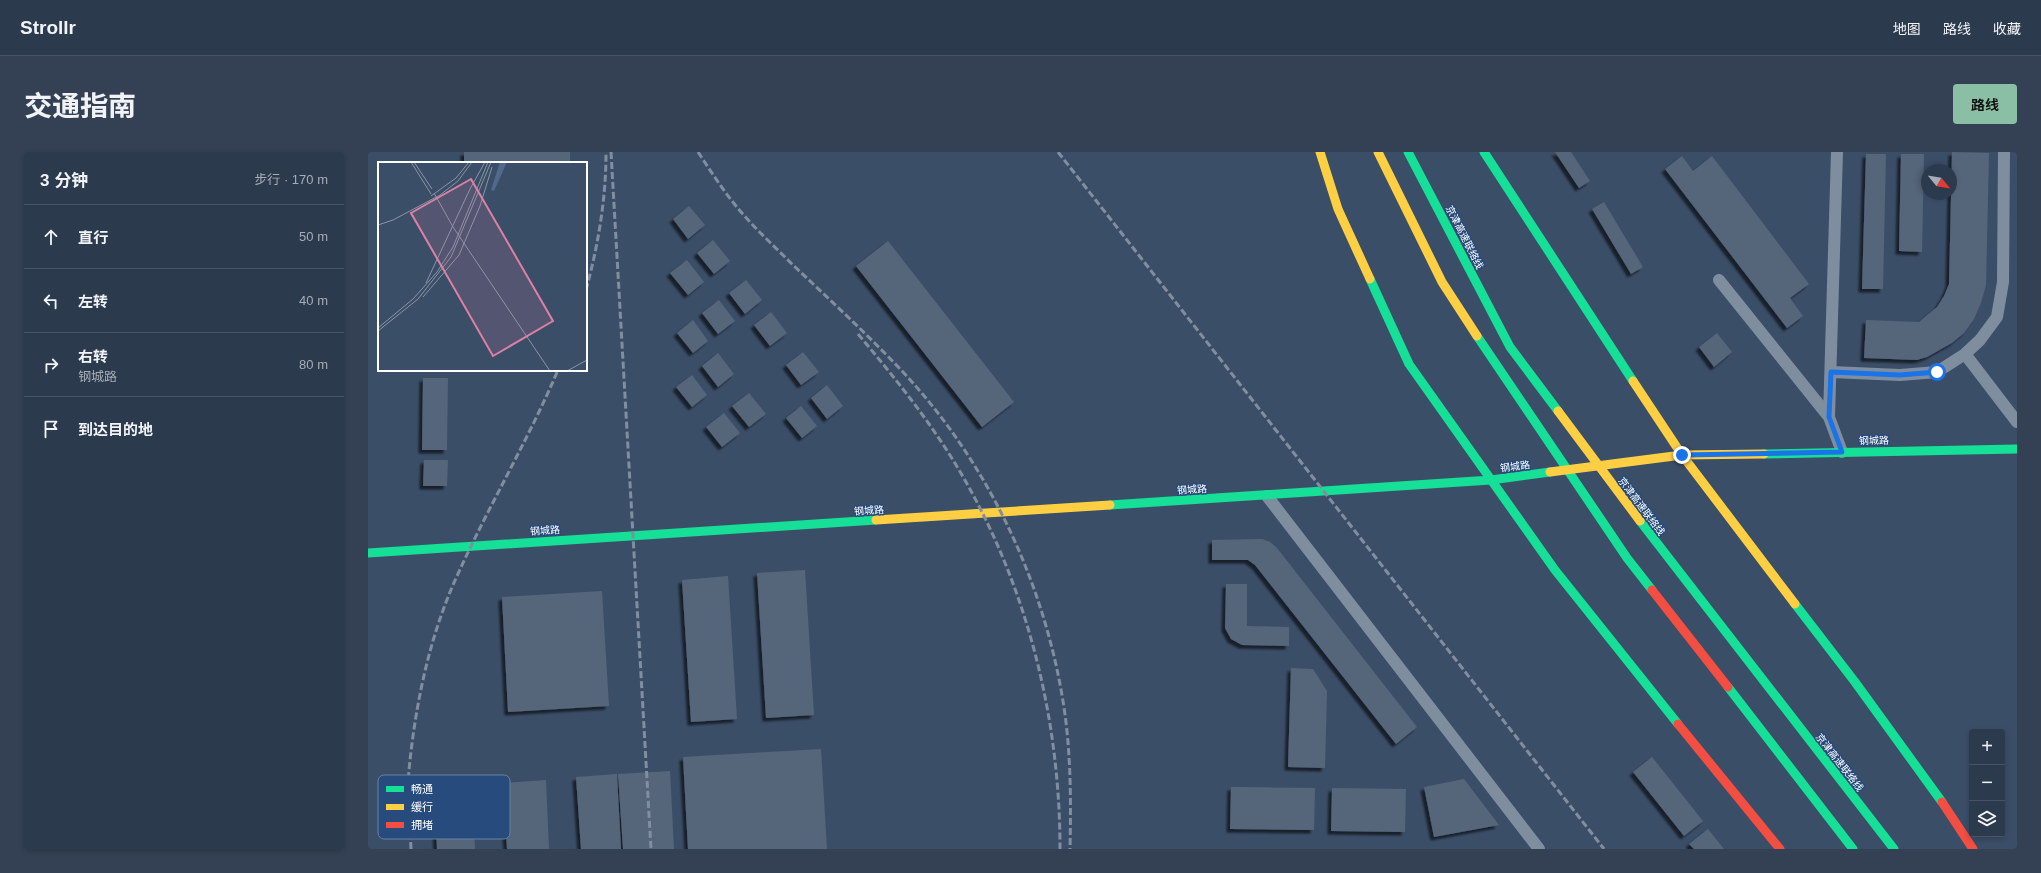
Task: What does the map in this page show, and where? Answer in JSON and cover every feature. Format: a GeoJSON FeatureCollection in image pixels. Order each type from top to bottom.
{"type":"FeatureCollection","features":[{"type":"Feature","properties":{"kind":"main road"},"geometry":{"type":"LineString","coordinates":[[1320,152],[1338,209],[1409,364],[1555,570],[1733,793],[1780,849]]}},
{"type":"Feature","properties":{"kind":"main road"},"geometry":{"type":"LineString","coordinates":[[1378,152],[1442,282],[1520,401],[1627,558],[1853,849]]}},
{"type":"Feature","properties":{"kind":"main road","name":"京津高速联络线"},"geometry":{"type":"LineString","coordinates":[[1408,152],[1510,347],[1652,537],[1894,849]]}},
{"type":"Feature","properties":{"kind":"main road"},"geometry":{"type":"LineString","coordinates":[[1484,152],[1682,455],[1856,682],[1934,790],[1973,849]]}},
{"type":"Feature","properties":{"kind":"main road","name":"钢城路"},"geometry":{"type":"LineString","coordinates":[[368,552],[1267,496],[1491,480],[1682,455],[2017,448]]}},
{"type":"Feature","properties":{"kind":"street"},"geometry":{"type":"LineString","coordinates":[[1829,417],[1837,152]]}},
{"type":"Feature","properties":{"kind":"street"},"geometry":{"type":"LineString","coordinates":[[1831,372],[1900,375],[1937,372],[1966,354],[1980,340],[1997,317],[2003,282],[2004,152]]}},
{"type":"Feature","properties":{"kind":"street"},"geometry":{"type":"LineString","coordinates":[[1720,280],[1829,417],[1842,452]]}},
{"type":"Feature","properties":{"kind":"street"},"geometry":{"type":"LineString","coordinates":[[1966,354],[2017,422]]}},
{"type":"Feature","properties":{"kind":"street"},"geometry":{"type":"LineString","coordinates":[[1267,496],[1539,849]]}},
{"type":"Feature","properties":{"kind":"building"},"geometry":{"type":"Polygon","coordinates":[[[464,152],[570,152],[570,162],[464,162],[464,152]]]}},
{"type":"Feature","properties":{"kind":"building"},"geometry":{"type":"Polygon","coordinates":[[[1555,152],[1571,152],[1590,181],[1579,188],[1555,152]]]}},
{"type":"Feature","properties":{"kind":"building"},"geometry":{"type":"Polygon","coordinates":[[[1952,152],[1989,153],[1986,285],[1981,303],[1974,319],[1964,333],[1952,343],[1927,357],[1917,360],[1864,358],[1866,320],[1919,322],[1937,307],[1944,296],[1949,284],[1951,200],[1957,200],[1957,164],[1952,164],[1952,152]]]}},
{"type":"Feature","properties":{"kind":"building"},"geometry":{"type":"Polygon","coordinates":[[[1866,154],[1886,154],[1883,289],[1862,289],[1866,154]]]}},
{"type":"Feature","properties":{"kind":"building"},"geometry":{"type":"Polygon","coordinates":[[[1901,154],[1924,154],[1924,164],[1921,164],[1921,200],[1923,200],[1922,252],[1899,251],[1901,154]]]}},
{"type":"Feature","properties":{"kind":"building"},"geometry":{"type":"Polygon","coordinates":[[[1682,156],[1693,171],[1712,156],[1809,284],[1790,298],[1803,316],[1787,328],[1665,169],[1682,156]]]}},
{"type":"Feature","properties":{"kind":"building"},"geometry":{"type":"Polygon","coordinates":[[[1604,202],[1643,267],[1631,274],[1592,209],[1604,202]]]}},
{"type":"Feature","properties":{"kind":"building"},"geometry":{"type":"Polygon","coordinates":[[[689,206],[705,225],[688,239],[673,219],[689,206]]]}},
{"type":"Feature","properties":{"kind":"building"},"geometry":{"type":"Polygon","coordinates":[[[713,240],[730,261],[714,274],[697,253],[713,240]]]}},
{"type":"Feature","properties":{"kind":"building"},"geometry":{"type":"Polygon","coordinates":[[[888,241],[1014,402],[982,427],[856,266],[888,241]]]}},
{"type":"Feature","properties":{"kind":"building"},"geometry":{"type":"Polygon","coordinates":[[[687,260],[704,282],[688,295],[670,273],[687,260]]]}},
{"type":"Feature","properties":{"kind":"building"},"geometry":{"type":"Polygon","coordinates":[[[746,280],[762,300],[745,314],[729,293],[746,280]]]}},
{"type":"Feature","properties":{"kind":"building"},"geometry":{"type":"Polygon","coordinates":[[[719,300],[735,321],[718,334],[702,313],[719,300]]]}},
{"type":"Feature","properties":{"kind":"building"},"geometry":{"type":"Polygon","coordinates":[[[771,312],[787,333],[770,346],[754,325],[771,312]]]}},
{"type":"Feature","properties":{"kind":"building"},"geometry":{"type":"Polygon","coordinates":[[[693,320],[708,341],[693,353],[677,333],[693,320]]]}},
{"type":"Feature","properties":{"kind":"building"},"geometry":{"type":"Polygon","coordinates":[[[1717,333],[1732,352],[1714,367],[1699,347],[1717,333]]]}},
{"type":"Feature","properties":{"kind":"building"},"geometry":{"type":"Polygon","coordinates":[[[803,352],[819,372],[801,385],[786,365],[803,352]]]}},
{"type":"Feature","properties":{"kind":"building"},"geometry":{"type":"Polygon","coordinates":[[[718,353],[734,374],[718,387],[702,366],[718,353]]]}},
{"type":"Feature","properties":{"kind":"building"},"geometry":{"type":"Polygon","coordinates":[[[692,375],[707,395],[692,407],[676,387],[692,375]]]}},
{"type":"Feature","properties":{"kind":"building"},"geometry":{"type":"Polygon","coordinates":[[[423,378],[448,378],[447,450],[422,450],[423,378]]]}},
{"type":"Feature","properties":{"kind":"building"},"geometry":{"type":"Polygon","coordinates":[[[827,385],[843,406],[827,419],[811,398],[827,385]]]}},
{"type":"Feature","properties":{"kind":"building"},"geometry":{"type":"Polygon","coordinates":[[[749,393],[766,414],[749,427],[732,406],[749,393]]]}},
{"type":"Feature","properties":{"kind":"building"},"geometry":{"type":"Polygon","coordinates":[[[801,406],[817,426],[802,438],[786,418],[801,406]]]}},
{"type":"Feature","properties":{"kind":"building"},"geometry":{"type":"Polygon","coordinates":[[[724,413],[740,433],[722,447],[706,427],[724,413]]]}},
{"type":"Feature","properties":{"kind":"building"},"geometry":{"type":"Polygon","coordinates":[[[424,460],[448,460],[447,486],[423,486],[424,460]]]}},
{"type":"Feature","properties":{"kind":"building"},"geometry":{"type":"Polygon","coordinates":[[[1262,539],[1270,542],[1277,548],[1417,727],[1396,744],[1255,565],[1248,560],[1212,560],[1212,540],[1262,539]]]}},
{"type":"Feature","properties":{"kind":"building"},"geometry":{"type":"Polygon","coordinates":[[[805,570],[814,715],[766,718],[757,573],[805,570]]]}},
{"type":"Feature","properties":{"kind":"building"},"geometry":{"type":"Polygon","coordinates":[[[728,576],[737,719],[691,722],[682,580],[728,576]]]}},
{"type":"Feature","properties":{"kind":"building"},"geometry":{"type":"Polygon","coordinates":[[[1226,584],[1247,584],[1247,626],[1289,627],[1289,646],[1242,645],[1231,639],[1225,628],[1226,584]]]}},
{"type":"Feature","properties":{"kind":"building"},"geometry":{"type":"Polygon","coordinates":[[[602,591],[609,706],[508,712],[502,597],[602,591]]]}},
{"type":"Feature","properties":{"kind":"building"},"geometry":{"type":"Polygon","coordinates":[[[1291,668],[1313,669],[1327,691],[1325,768],[1288,767],[1291,668]]]}},
{"type":"Feature","properties":{"kind":"building"},"geometry":{"type":"Polygon","coordinates":[[[821,749],[827,849],[688,849],[683,757],[821,749]]]}},
{"type":"Feature","properties":{"kind":"building"},"geometry":{"type":"Polygon","coordinates":[[[1652,757],[1703,821],[1684,836],[1633,772],[1652,757]]]}},
{"type":"Feature","properties":{"kind":"building"},"geometry":{"type":"Polygon","coordinates":[[[670,771],[674,849],[623,849],[618,774],[670,771]]]}},
{"type":"Feature","properties":{"kind":"building"},"geometry":{"type":"Polygon","coordinates":[[[617,774],[621,849],[581,849],[576,777],[617,774]]]}},
{"type":"Feature","properties":{"kind":"building"},"geometry":{"type":"Polygon","coordinates":[[[1464,779],[1499,825],[1434,837],[1424,787],[1464,779]]]}},
{"type":"Feature","properties":{"kind":"building"},"geometry":{"type":"Polygon","coordinates":[[[546,780],[549,849],[507,849],[506,839],[510,839],[510,783],[546,780]]]}},
{"type":"Feature","properties":{"kind":"building"},"geometry":{"type":"Polygon","coordinates":[[[1231,787],[1315,788],[1314,830],[1230,829],[1231,787]]]}},
{"type":"Feature","properties":{"kind":"building"},"geometry":{"type":"Polygon","coordinates":[[[1332,788],[1406,789],[1405,832],[1331,831],[1332,788]]]}},
{"type":"Feature","properties":{"kind":"building"},"geometry":{"type":"Polygon","coordinates":[[[1708,829],[1724,849],[1694,849],[1689,844],[1708,829]]]}},
{"type":"Feature","properties":{"kind":"building"},"geometry":{"type":"Polygon","coordinates":[[[437,839],[475,839],[475,849],[437,849],[437,839]]]}},
{"type":"Feature","properties":{"kind":"railway"},"geometry":{"type":"LineString","coordinates":[[611,152],[651,849]]}},
{"type":"Feature","properties":{"kind":"railway"},"geometry":{"type":"LineString","coordinates":[[698,152],[726,193],[749,221],[863,331],[903,372],[933,407],[961,444],[985,483],[1007,524],[1026,567],[1041,611],[1054,656],[1063,701],[1069,756],[1070,849]]}},
{"type":"Feature","properties":{"kind":"railway"},"geometry":{"type":"LineString","coordinates":[[1058,152],[1604,849]]}},
{"type":"Feature","properties":{"kind":"railway"},"geometry":{"type":"LineString","coordinates":[[587,286],[594,257],[603,205],[606,154]]}},
{"type":"Feature","properties":{"kind":"railway"},"geometry":{"type":"LineString","coordinates":[[858,334],[905,392],[948,452],[974,497],[997,544],[1016,593],[1032,643],[1044,693],[1053,745],[1058,797],[1060,849]]}},
{"type":"Feature","properties":{"kind":"railway"},"geometry":{"type":"LineString","coordinates":[[409,775],[415,723],[424,676],[436,630],[444,607],[465,558],[533,424],[558,371]]}},
{"type":"Feature","properties":{"kind":"railway"},"geometry":{"type":"LineString","coordinates":[[410,839],[411,849]]}},
{"type":"Feature","properties":{"kind":"traffic: fast"},"geometry":{"type":"LineString","coordinates":[[1408,152],[1510,347],[1558,411]]}},
{"type":"Feature","properties":{"kind":"traffic: fast"},"geometry":{"type":"LineString","coordinates":[[1484,152],[1633,381]]}},
{"type":"Feature","properties":{"kind":"traffic: fast"},"geometry":{"type":"LineString","coordinates":[[1370,279],[1409,364],[1555,570],[1678,724]]}},
{"type":"Feature","properties":{"kind":"traffic: fast"},"geometry":{"type":"LineString","coordinates":[[1477,336],[1627,558],[1652,590]]}},
{"type":"Feature","properties":{"kind":"traffic: fast"},"geometry":{"type":"LineString","coordinates":[[1764,454],[2017,449]]}},
{"type":"Feature","properties":{"kind":"traffic: fast"},"geometry":{"type":"LineString","coordinates":[[1110,505],[1491,480],[1550,472]]}},
{"type":"Feature","properties":{"kind":"traffic: fast"},"geometry":{"type":"LineString","coordinates":[[368,553],[876,520]]}},
{"type":"Feature","properties":{"kind":"traffic: fast"},"geometry":{"type":"LineString","coordinates":[[1640,521],[1894,849]]}},
{"type":"Feature","properties":{"kind":"traffic: fast"},"geometry":{"type":"LineString","coordinates":[[1795,604],[1855,682],[1942,802]]}},
{"type":"Feature","properties":{"kind":"traffic: fast"},"geometry":{"type":"LineString","coordinates":[[1728,687],[1853,849]]}},
{"type":"Feature","properties":{"kind":"traffic: slow"},"geometry":{"type":"LineString","coordinates":[[1320,152],[1338,209],[1370,279]]}},
{"type":"Feature","properties":{"kind":"traffic: slow"},"geometry":{"type":"LineString","coordinates":[[1378,152],[1442,282],[1477,336]]}},
{"type":"Feature","properties":{"kind":"traffic: slow"},"geometry":{"type":"LineString","coordinates":[[1633,381],[1682,455],[1795,604]]}},
{"type":"Feature","properties":{"kind":"traffic: slow"},"geometry":{"type":"LineString","coordinates":[[1558,411],[1640,521]]}},
{"type":"Feature","properties":{"kind":"traffic: slow"},"geometry":{"type":"LineString","coordinates":[[1550,472],[1682,455],[1764,454]]}},
{"type":"Feature","properties":{"kind":"traffic: slow"},"geometry":{"type":"LineString","coordinates":[[876,520],[1110,505]]}},
{"type":"Feature","properties":{"kind":"traffic: jam"},"geometry":{"type":"LineString","coordinates":[[1652,590],[1728,687]]}},
{"type":"Feature","properties":{"kind":"traffic: jam"},"geometry":{"type":"LineString","coordinates":[[1678,724],[1780,849]]}},
{"type":"Feature","properties":{"kind":"traffic: jam"},"geometry":{"type":"LineString","coordinates":[[1942,802],[1973,849]]}},
{"type":"Feature","properties":{"kind":"route"},"geometry":{"type":"LineString","coordinates":[[1682,455],[1842,452],[1829,417],[1831,372],[1900,375],[1937,372]]}}]}
